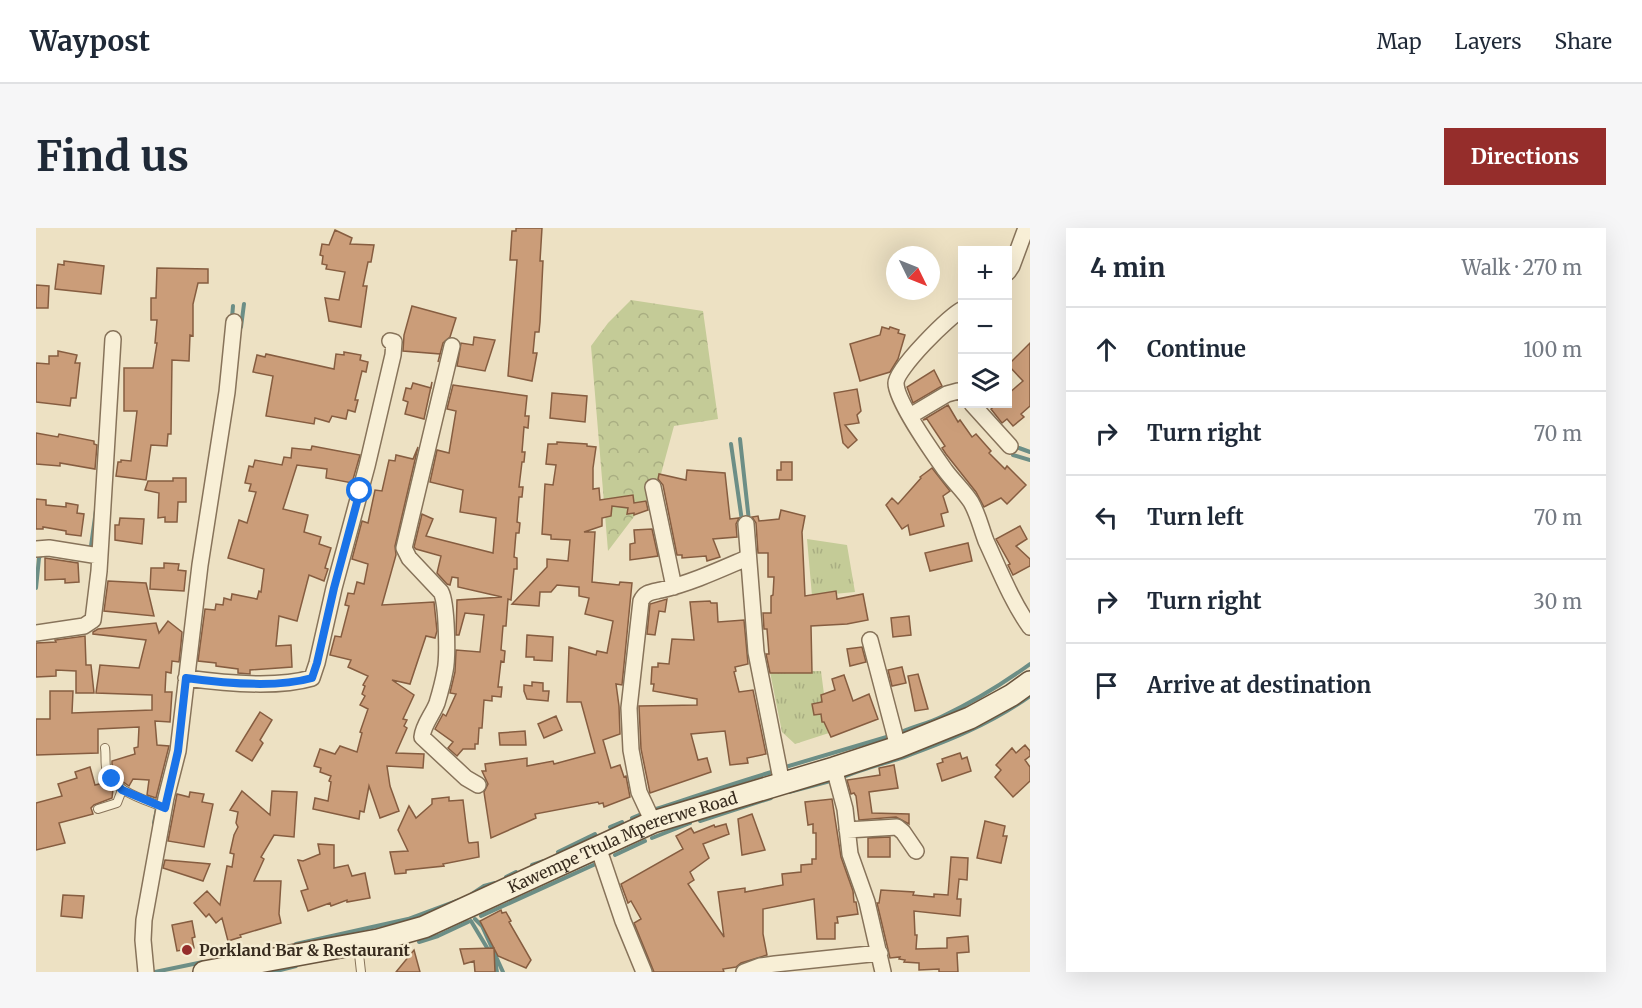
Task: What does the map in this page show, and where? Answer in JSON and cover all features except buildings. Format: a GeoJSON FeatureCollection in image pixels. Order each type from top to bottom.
{"type":"FeatureCollection","features":[{"type":"Feature","properties":{"kind":"street"},"geometry":{"type":"LineString","coordinates":[[1012,266],[1026,228]]}},
{"type":"Feature","properties":{"kind":"street"},"geometry":{"type":"LineString","coordinates":[[958,313],[936,329],[899,373],[896,381],[899,396],[944,469],[972,502],[998,566],[1030,627]]}},
{"type":"Feature","properties":{"kind":"street"},"geometry":{"type":"LineString","coordinates":[[146,972],[144,920],[178,751],[200,565],[227,392],[234,322]]}},
{"type":"Feature","properties":{"kind":"street"},"geometry":{"type":"LineString","coordinates":[[36,633],[84,626],[93,620],[113,339]]}},
{"type":"Feature","properties":{"kind":"street"},"geometry":{"type":"LineString","coordinates":[[186,678],[214,682],[291,682],[312,678],[393,355],[394,342],[390,341]]}},
{"type":"Feature","properties":{"kind":"street"},"geometry":{"type":"LineString","coordinates":[[452,346],[404,548],[409,558],[441,592],[446,611],[446,669],[440,693],[422,732],[422,737],[466,778],[478,785]]}},
{"type":"Feature","properties":{"kind":"street"},"geometry":{"type":"LineString","coordinates":[[910,416],[947,394],[958,391]]}},
{"type":"Feature","properties":{"kind":"street"},"geometry":{"type":"LineString","coordinates":[[976,408],[1010,446]]}},
{"type":"Feature","properties":{"kind":"street"},"geometry":{"type":"LineString","coordinates":[[653,487],[674,587]]}},
{"type":"Feature","properties":{"kind":"street"},"geometry":{"type":"LineString","coordinates":[[746,524],[756,652],[782,784]]}},
{"type":"Feature","properties":{"kind":"street"},"geometry":{"type":"LineString","coordinates":[[36,549],[48,548],[99,556]]}},
{"type":"Feature","properties":{"kind":"street"},"geometry":{"type":"LineString","coordinates":[[653,822],[639,792],[631,750],[629,708],[641,601],[647,593],[674,587],[747,558]]}},
{"type":"Feature","properties":{"kind":"street"},"geometry":{"type":"LineString","coordinates":[[870,640],[898,747]]}},
{"type":"Feature","properties":{"kind":"street","name":"Kawempe Ttula Mpererwe Road"},"geometry":{"type":"LineString","coordinates":[[204,972],[358,944],[424,927],[653,822],[898,747],[970,718],[1012,695],[1030,682]]}},
{"type":"Feature","properties":{"kind":"street"},"geometry":{"type":"LineString","coordinates":[[834,768],[845,809],[850,854],[867,902],[883,972]]}},
{"type":"Feature","properties":{"kind":"street"},"geometry":{"type":"LineString","coordinates":[[847,830],[897,827],[916,851]]}},
{"type":"Feature","properties":{"kind":"street"},"geometry":{"type":"LineString","coordinates":[[598,847],[623,921],[644,972]]}},
{"type":"Feature","properties":{"kind":"street"},"geometry":{"type":"LineString","coordinates":[[744,972],[760,966],[880,953]]}},
{"type":"Feature","properties":{"kind":"lane"},"geometry":{"type":"LineString","coordinates":[[105,748],[106,768],[122,790],[165,808]]}},
{"type":"Feature","properties":{"kind":"lane"},"geometry":{"type":"LineString","coordinates":[[98,809],[117,803],[122,790]]}},
{"type":"Feature","properties":{"kind":"lane"},"geometry":{"type":"LineString","coordinates":[[358,944],[361,972]]}},
{"type":"Feature","properties":{"kind":"green space"},"geometry":{"type":"Polygon","coordinates":[[[631,300],[703,311],[718,419],[674,426],[658,485],[608,551],[591,346],[608,323],[631,300]]]}},
{"type":"Feature","properties":{"kind":"green space"},"geometry":{"type":"Polygon","coordinates":[[[807,539],[847,545],[855,592],[812,596],[807,539]]]}},
{"type":"Feature","properties":{"kind":"green space"},"geometry":{"type":"Polygon","coordinates":[[[821,671],[829,733],[795,744],[782,732],[770,672],[821,671]]]}},
{"type":"Feature","properties":{"kind":"waterway"},"geometry":{"type":"LineString","coordinates":[[241,327],[244,304]]}},
{"type":"Feature","properties":{"kind":"waterway"},"geometry":{"type":"LineString","coordinates":[[232,318],[233,306]]}},
{"type":"Feature","properties":{"kind":"waterway"},"geometry":{"type":"LineString","coordinates":[[740,439],[749,521]]}},
{"type":"Feature","properties":{"kind":"waterway"},"geometry":{"type":"LineString","coordinates":[[731,444],[742,521]]}},
{"type":"Feature","properties":{"kind":"waterway"},"geometry":{"type":"LineString","coordinates":[[1019,448],[1030,452]]}},
{"type":"Feature","properties":{"kind":"waterway"},"geometry":{"type":"LineString","coordinates":[[1013,455],[1030,460]]}},
{"type":"Feature","properties":{"kind":"waterway"},"geometry":{"type":"LineString","coordinates":[[89,548],[96,510]]}},
{"type":"Feature","properties":{"kind":"waterway"},"geometry":{"type":"LineString","coordinates":[[36,588],[39,558],[42,553]]}},
{"type":"Feature","properties":{"kind":"waterway"},"geometry":{"type":"LineString","coordinates":[[897,734],[964,705],[998,686],[1030,664]]}},
{"type":"Feature","properties":{"kind":"waterway"},"geometry":{"type":"LineString","coordinates":[[841,778],[953,738],[1000,715],[1030,696]]}},
{"type":"Feature","properties":{"kind":"waterway"},"geometry":{"type":"LineString","coordinates":[[782,768],[890,736]]}},
{"type":"Feature","properties":{"kind":"waterway"},"geometry":{"type":"LineString","coordinates":[[656,809],[775,771]]}},
{"type":"Feature","properties":{"kind":"waterway"},"geometry":{"type":"LineString","coordinates":[[789,792],[834,780]]}},
{"type":"Feature","properties":{"kind":"waterway"},"geometry":{"type":"LineString","coordinates":[[700,821],[771,798]]}},
{"type":"Feature","properties":{"kind":"waterway"},"geometry":{"type":"LineString","coordinates":[[154,823],[158,804]]}},
{"type":"Feature","properties":{"kind":"waterway"},"geometry":{"type":"LineString","coordinates":[[632,818],[644,813]]}},
{"type":"Feature","properties":{"kind":"waterway"},"geometry":{"type":"LineString","coordinates":[[610,827],[622,822]]}},
{"type":"Feature","properties":{"kind":"waterway"},"geometry":{"type":"LineString","coordinates":[[652,838],[690,823]]}},
{"type":"Feature","properties":{"kind":"waterway"},"geometry":{"type":"LineString","coordinates":[[558,852],[595,834]]}},
{"type":"Feature","properties":{"kind":"waterway"},"geometry":{"type":"LineString","coordinates":[[615,855],[645,841]]}},
{"type":"Feature","properties":{"kind":"waterway"},"geometry":{"type":"LineString","coordinates":[[532,865],[544,861]]}},
{"type":"Feature","properties":{"kind":"waterway"},"geometry":{"type":"LineString","coordinates":[[481,916],[600,862]]}},
{"type":"Feature","properties":{"kind":"waterway"},"geometry":{"type":"LineString","coordinates":[[506,877],[516,872]]}},
{"type":"Feature","properties":{"kind":"waterway"},"geometry":{"type":"LineString","coordinates":[[472,894],[484,886],[495,883]]}},
{"type":"Feature","properties":{"kind":"waterway"},"geometry":{"type":"LineString","coordinates":[[296,944],[408,919],[459,900]]}},
{"type":"Feature","properties":{"kind":"waterway"},"geometry":{"type":"LineString","coordinates":[[475,919],[482,926],[503,972]]}},
{"type":"Feature","properties":{"kind":"waterway"},"geometry":{"type":"LineString","coordinates":[[471,921],[495,961],[497,972]]}},
{"type":"Feature","properties":{"kind":"waterway"},"geometry":{"type":"LineString","coordinates":[[419,942],[468,922]]}},
{"type":"Feature","properties":{"kind":"waterway"},"geometry":{"type":"LineString","coordinates":[[155,972],[203,962]]}},
{"type":"Feature","properties":{"kind":"waterway"},"geometry":{"type":"LineString","coordinates":[[273,972],[296,966]]}},
{"type":"Feature","properties":{"kind":"place","name":"Porkland Bar & Restaurant"},"geometry":{"type":"Point","coordinates":[187,950]}},
{"type":"Feature","properties":{"kind":"route"},"geometry":{"type":"LineString","coordinates":[[112,779],[122,790],[165,808],[178,751],[186,678],[214,682],[291,682],[312,678],[360,491]]}}]}
